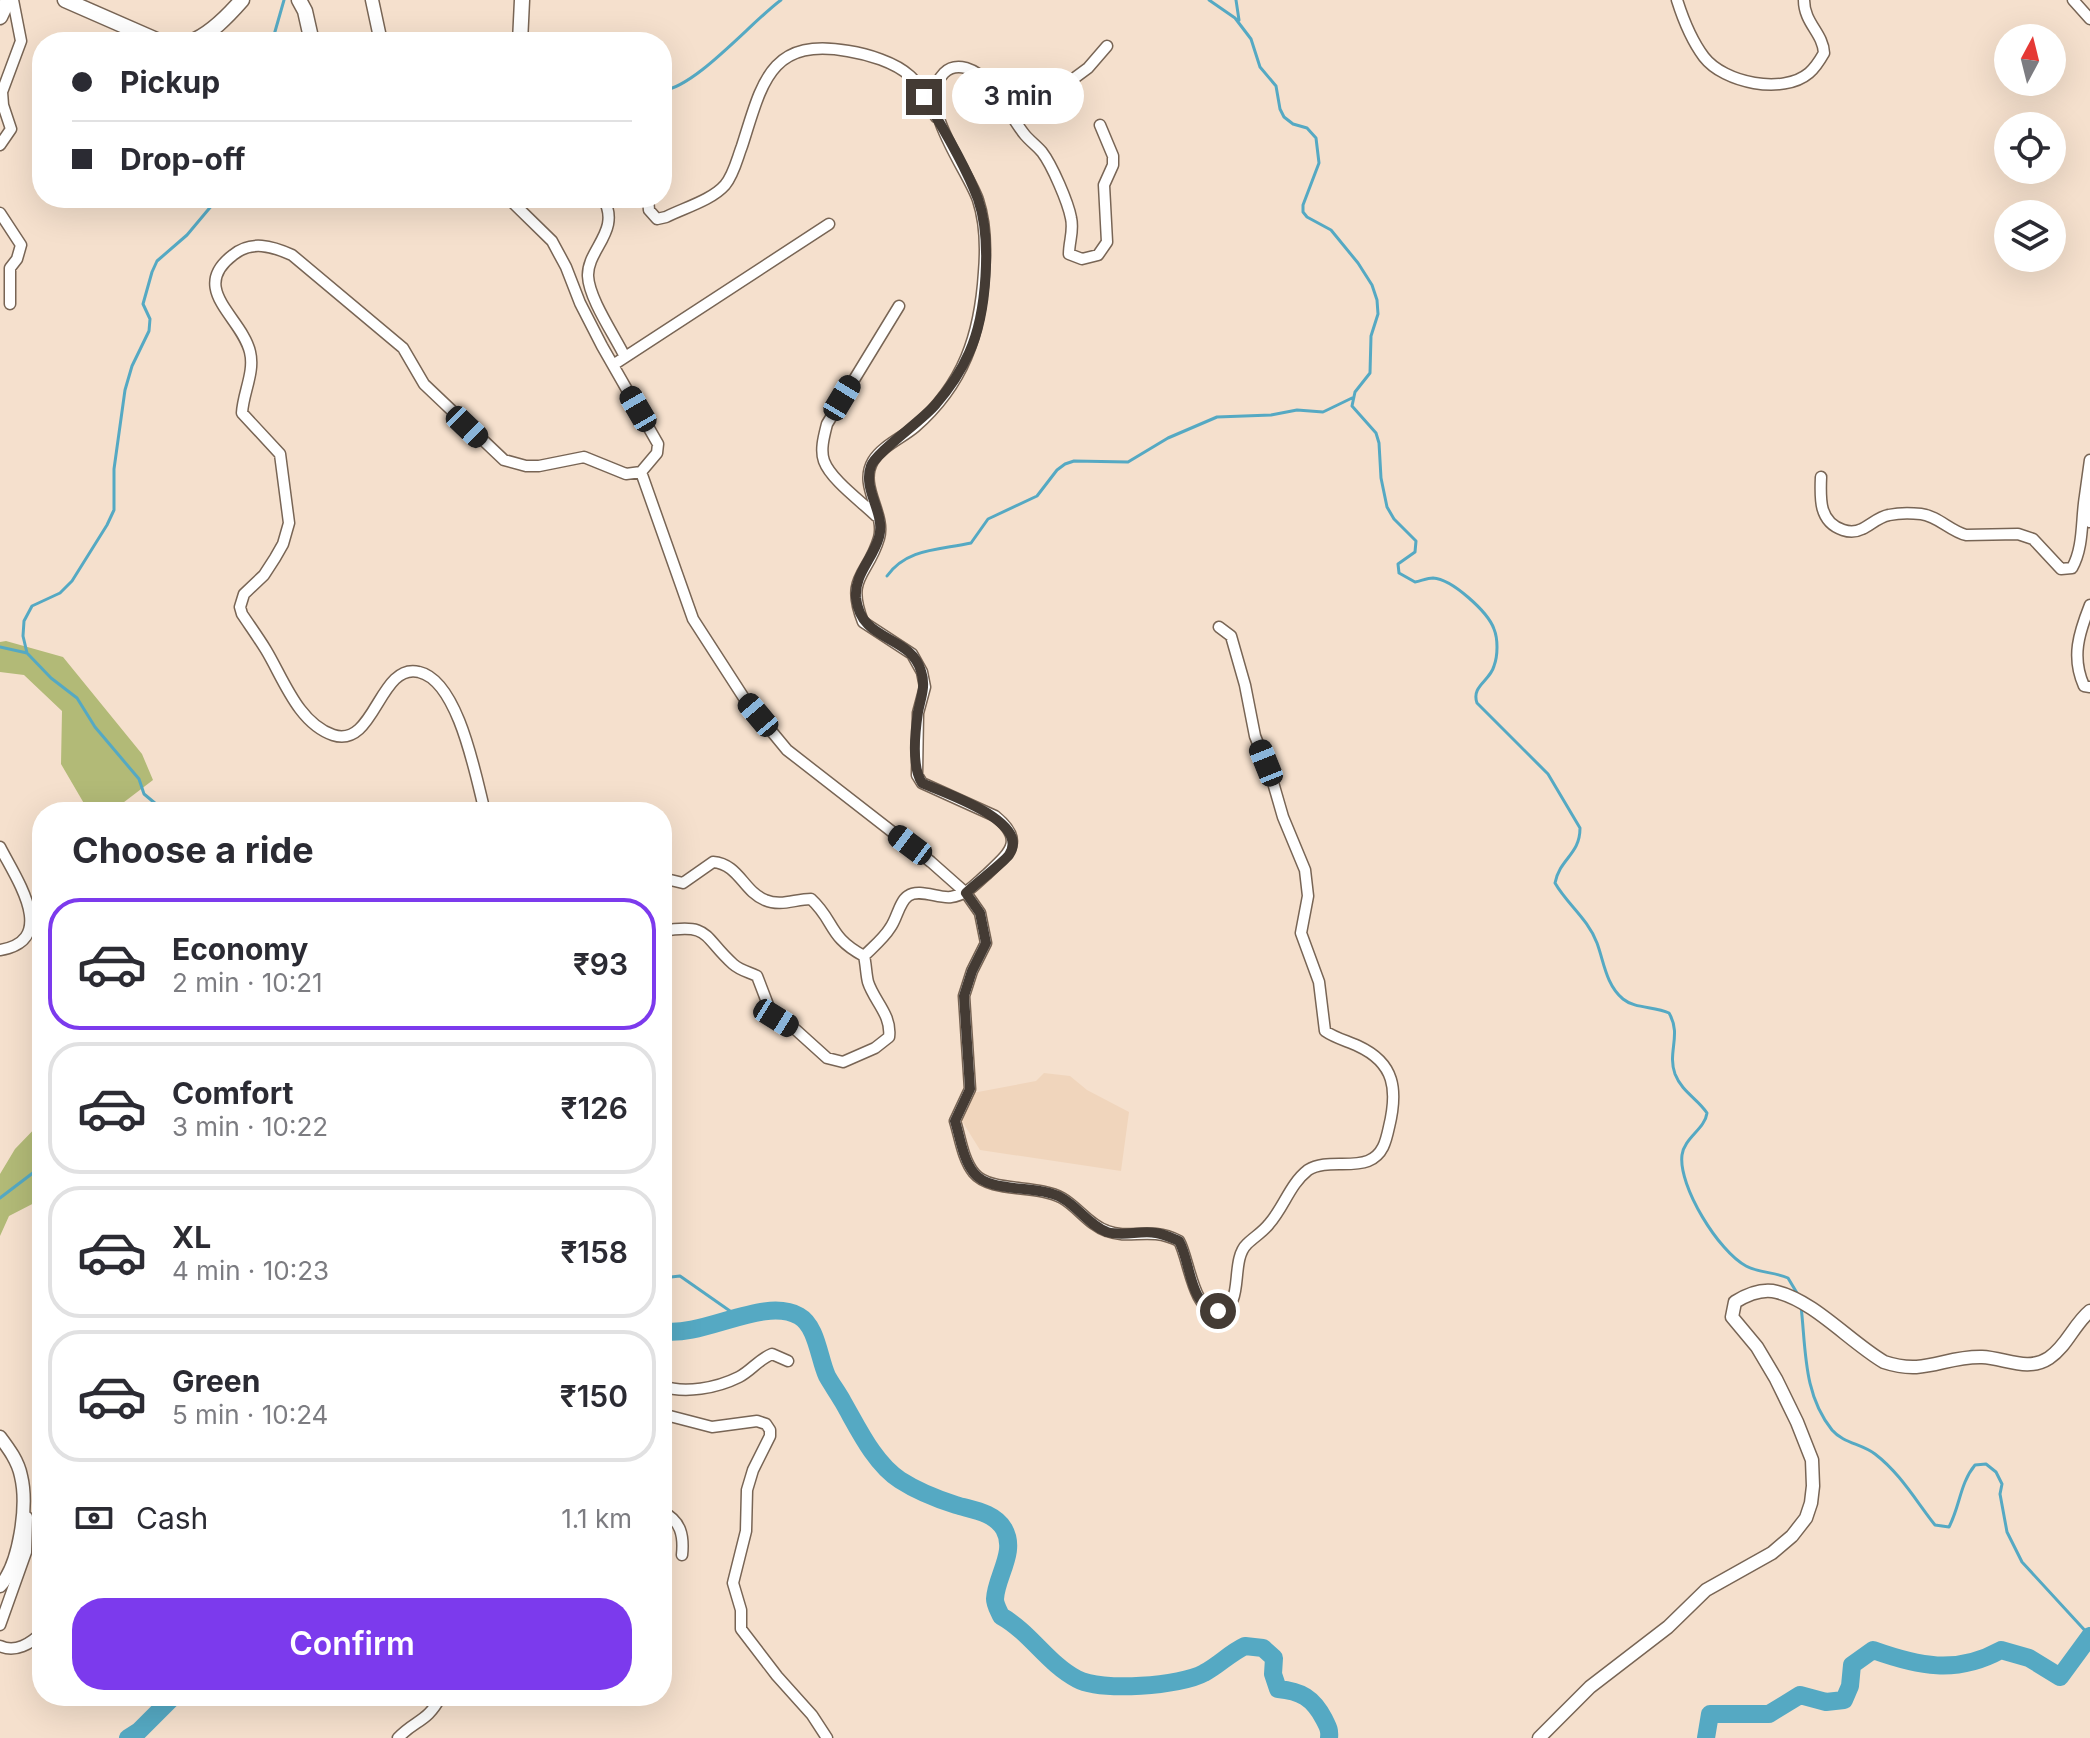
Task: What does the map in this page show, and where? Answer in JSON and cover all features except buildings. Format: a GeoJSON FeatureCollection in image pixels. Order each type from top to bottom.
{"type":"FeatureCollection","features":[{"type":"Feature","properties":{"kind":"highway"},"geometry":{"type":"LineString","coordinates":[[0,17],[11,0]]}},
{"type":"Feature","properties":{"kind":"highway"},"geometry":{"type":"LineString","coordinates":[[65,0],[138,32]]}},
{"type":"Feature","properties":{"kind":"highway"},"geometry":{"type":"LineString","coordinates":[[207,32],[242,0]]}},
{"type":"Feature","properties":{"kind":"highway"},"geometry":{"type":"LineString","coordinates":[[299,0],[310,32]]}},
{"type":"Feature","properties":{"kind":"highway"},"geometry":{"type":"LineString","coordinates":[[520,32],[522,0]]}},
{"type":"Feature","properties":{"kind":"main road"},"geometry":{"type":"LineString","coordinates":[[372,0],[379,32]]}},
{"type":"Feature","properties":{"kind":"main road"},"geometry":{"type":"LineString","coordinates":[[1539,1738],[1590,1687],[1668,1627],[1706,1590],[1772,1553],[1792,1536],[1806,1518],[1811,1503],[1812,1460],[1776,1379],[1757,1347],[1732,1317],[1735,1302],[1748,1294],[1776,1291],[1801,1301],[1884,1362],[1899,1367],[1922,1368],[1960,1358],[1985,1357],[2016,1364],[2037,1364],[2051,1357],[2080,1319],[2090,1311]]}},
{"type":"Feature","properties":{"kind":"main road"},"geometry":{"type":"LineString","coordinates":[[0,1437],[13,1453],[24,1500],[18,1547],[5,1581],[0,1586]]}},
{"type":"Feature","properties":{"kind":"street"},"geometry":{"type":"LineString","coordinates":[[0,145],[11,129],[2,92],[21,41],[11,0]]}},
{"type":"Feature","properties":{"kind":"street"},"geometry":{"type":"LineString","coordinates":[[1677,0],[1695,42],[1715,69],[1751,83],[1771,84],[1802,78],[1811,73],[1824,53],[1824,45],[1806,19],[1804,0]]}},
{"type":"Feature","properties":{"kind":"street"},"geometry":{"type":"LineString","coordinates":[[2073,0],[2090,19]]}},
{"type":"Feature","properties":{"kind":"street"},"geometry":{"type":"LineString","coordinates":[[937,118],[939,79],[953,67],[984,72],[1021,106],[1034,108],[1088,68],[1107,46]]}},
{"type":"Feature","properties":{"kind":"street"},"geometry":{"type":"LineString","coordinates":[[649,208],[657,219],[679,211],[725,185],[734,169],[762,83],[785,58],[806,49],[823,47],[890,64],[911,76],[937,118],[974,191],[985,226],[985,266],[979,323],[969,355],[939,401],[916,426],[872,462],[869,479],[880,534],[858,578],[856,597],[863,622],[912,654],[922,672],[925,687],[918,713],[917,775],[922,783],[995,816],[1011,833],[1012,844],[1009,855],[966,893],[946,898],[910,894],[890,928],[864,956]]}},
{"type":"Feature","properties":{"kind":"street"},"geometry":{"type":"LineString","coordinates":[[968,69],[978,72],[988,83],[1024,134],[1042,153],[1071,216],[1073,236],[1069,254],[1082,259],[1098,255],[1107,242],[1104,185],[1113,165],[1113,156],[1100,125]]}},
{"type":"Feature","properties":{"kind":"street"},"geometry":{"type":"LineString","coordinates":[[483,802],[463,731],[454,709],[434,680],[423,672],[406,672],[396,679],[357,733],[346,737],[336,736],[316,725],[297,705],[242,614],[240,607],[244,594],[264,575],[283,544],[288,515],[280,454],[242,413],[251,364],[250,351],[218,300],[215,285],[219,269],[238,251],[252,246],[275,248],[292,255],[403,348],[424,384],[504,460],[539,466],[584,457],[626,474],[641,472],[657,453],[658,444],[613,365],[552,241],[518,208]]}},
{"type":"Feature","properties":{"kind":"street"},"geometry":{"type":"LineString","coordinates":[[607,208],[603,242],[589,264],[588,273],[593,293],[625,357]]}},
{"type":"Feature","properties":{"kind":"street"},"geometry":{"type":"LineString","coordinates":[[0,213],[21,245],[17,259],[10,268],[10,304]]}},
{"type":"Feature","properties":{"kind":"street"},"geometry":{"type":"LineString","coordinates":[[613,365],[829,224]]}},
{"type":"Feature","properties":{"kind":"street"},"geometry":{"type":"LineString","coordinates":[[878,517],[831,472],[823,460],[822,445],[827,424],[899,306]]}},
{"type":"Feature","properties":{"kind":"street"},"geometry":{"type":"LineString","coordinates":[[1821,477],[1825,517],[1841,530],[1860,531],[1891,514],[1919,514],[1966,535],[2018,534],[2033,539],[2061,569],[2072,568],[2081,543],[2090,460]]}},
{"type":"Feature","properties":{"kind":"street"},"geometry":{"type":"LineString","coordinates":[[641,472],[693,619],[744,698],[787,750],[931,862],[966,893],[980,913],[986,943],[964,996],[970,1089],[955,1121],[973,1173],[985,1182],[1033,1188],[1062,1198],[1104,1231],[1157,1233],[1179,1241],[1193,1284],[1202,1303],[1211,1310],[1227,1309],[1233,1301],[1240,1252],[1270,1223],[1301,1177],[1315,1166],[1371,1160],[1385,1144],[1392,1116],[1392,1078],[1378,1058],[1325,1031],[1319,982],[1301,933],[1308,896],[1305,870],[1255,736],[1231,636],[1219,627]]}},
{"type":"Feature","properties":{"kind":"street"},"geometry":{"type":"LineString","coordinates":[[2085,496],[2090,522]]}},
{"type":"Feature","properties":{"kind":"street"},"geometry":{"type":"LineString","coordinates":[[2090,605],[2078,638],[2077,657],[2084,686],[2090,687]]}},
{"type":"Feature","properties":{"kind":"street"},"geometry":{"type":"LineString","coordinates":[[0,847],[27,900],[31,920],[29,932],[23,940],[0,950]]}},
{"type":"Feature","properties":{"kind":"street"},"geometry":{"type":"LineString","coordinates":[[672,880],[683,883],[713,862],[733,869],[755,895],[765,900],[781,903],[811,899],[839,939],[864,956],[868,981],[890,1026],[889,1037],[875,1048],[843,1062],[827,1058],[796,1030],[776,1018],[757,976],[733,964],[704,932],[690,928],[672,930]]}},
{"type":"Feature","properties":{"kind":"street"},"geometry":{"type":"LineString","coordinates":[[672,1389],[698,1389],[740,1377],[772,1354],[788,1361]]}},
{"type":"Feature","properties":{"kind":"street"},"geometry":{"type":"LineString","coordinates":[[672,1417],[712,1427],[757,1421],[766,1424],[770,1430],[747,1490],[746,1531],[733,1583],[741,1610],[741,1629],[812,1715],[827,1738]]}},
{"type":"Feature","properties":{"kind":"street"},"geometry":{"type":"LineString","coordinates":[[0,1625],[26,1552],[24,1500]]}},
{"type":"Feature","properties":{"kind":"street"},"geometry":{"type":"LineString","coordinates":[[672,1519],[682,1533],[682,1555]]}},
{"type":"Feature","properties":{"kind":"street"},"geometry":{"type":"LineString","coordinates":[[0,1646],[6,1649],[22,1646],[32,1639]]}},
{"type":"Feature","properties":{"kind":"street"},"geometry":{"type":"LineString","coordinates":[[398,1738],[427,1718],[435,1706]]}},
{"type":"Feature","properties":{"kind":"shaded area"},"geometry":{"type":"Polygon","coordinates":[[[1044,1073],[1070,1076],[1087,1090],[1129,1112],[1121,1171],[980,1150],[962,1121],[962,1095],[1036,1081],[1044,1073]]]}},
{"type":"Feature","properties":{"kind":"green space"},"geometry":{"type":"Polygon","coordinates":[[[0,642],[63,657],[142,754],[153,780],[124,802],[83,802],[61,764],[62,711],[24,675],[0,672],[0,642]]]}},
{"type":"Feature","properties":{"kind":"green space"},"geometry":{"type":"Polygon","coordinates":[[[32,1131],[32,1204],[9,1216],[0,1236],[0,1174],[15,1149],[32,1131]]]}},
{"type":"Feature","properties":{"kind":"waterway"},"geometry":{"type":"LineString","coordinates":[[275,32],[284,0]]}},
{"type":"Feature","properties":{"kind":"waterway"},"geometry":{"type":"LineString","coordinates":[[672,88],[707,66],[781,0]]}},
{"type":"Feature","properties":{"kind":"waterway"},"geometry":{"type":"LineString","coordinates":[[1209,0],[1235,18],[1251,39],[1260,67],[1276,86],[1284,117],[1293,124],[1307,128],[1316,138],[1319,163],[1303,212],[1331,230],[1358,263],[1372,285],[1377,300],[1378,314],[1371,336],[1370,373],[1355,392],[1352,406],[1376,433],[1387,507],[1394,519],[1416,541],[1415,552],[1398,564],[1399,573],[1415,582],[1433,578],[1450,584],[1485,614],[1494,629],[1496,657],[1492,671],[1477,692],[1477,703],[1548,774],[1580,828],[1577,844],[1555,883],[1593,934],[1609,980],[1617,993],[1633,1004],[1669,1013],[1675,1036],[1675,1074],[1707,1113],[1682,1155],[1682,1168],[1693,1200],[1713,1233],[1735,1258],[1751,1268],[1788,1278],[1800,1298]]}},
{"type":"Feature","properties":{"kind":"waterway"},"geometry":{"type":"LineString","coordinates":[[1236,0],[1239,20]]}},
{"type":"Feature","properties":{"kind":"waterway"},"geometry":{"type":"LineString","coordinates":[[154,802],[144,794],[139,779],[95,727],[77,698],[51,678],[27,653],[24,621],[32,606],[60,593],[72,581],[114,510],[114,469],[125,390],[132,366],[149,331],[150,319],[143,304],[152,272],[157,261],[187,235],[210,208]]}},
{"type":"Feature","properties":{"kind":"waterway"},"geometry":{"type":"LineString","coordinates":[[887,576],[914,555],[971,543],[988,519],[1037,496],[1065,464],[1074,461],[1128,462],[1168,438],[1217,417],[1271,415],[1297,410],[1323,412],[1352,398]]}},
{"type":"Feature","properties":{"kind":"waterway"},"geometry":{"type":"LineString","coordinates":[[0,647],[27,653]]}},
{"type":"Feature","properties":{"kind":"waterway"},"geometry":{"type":"LineString","coordinates":[[0,1198],[32,1174]]}},
{"type":"Feature","properties":{"kind":"waterway"},"geometry":{"type":"LineString","coordinates":[[672,1277],[680,1276],[740,1318]]}},
{"type":"Feature","properties":{"kind":"waterway"},"geometry":{"type":"LineString","coordinates":[[1801,1306],[1811,1386],[1832,1430],[1884,1462],[1935,1525],[1949,1527],[1970,1472],[1975,1465],[1986,1464],[1996,1472],[2002,1484],[2000,1494],[2007,1532],[2022,1562],[2090,1636]]}},
{"type":"Feature","properties":{"kind":"waterway"},"geometry":{"type":"LineString","coordinates":[[672,1332],[696,1329],[769,1311],[785,1311],[805,1321],[814,1335],[827,1376],[882,1464],[913,1488],[989,1515],[1000,1523],[1008,1546],[996,1590],[996,1606],[1001,1616],[1021,1630],[1067,1673],[1088,1683],[1104,1685],[1160,1684],[1193,1678],[1245,1646],[1263,1648],[1274,1658],[1273,1674],[1278,1689],[1300,1694],[1311,1701],[1327,1724],[1329,1738]]}},
{"type":"Feature","properties":{"kind":"waterway"},"geometry":{"type":"LineString","coordinates":[[1706,1738],[1710,1714],[1769,1714],[1800,1695],[1826,1702],[1844,1700],[1850,1686],[1852,1665],[1873,1650],[1921,1664],[1937,1665],[1968,1663],[2001,1650],[2029,1658],[2060,1677],[2090,1636]]}},
{"type":"Feature","properties":{"kind":"waterway"},"geometry":{"type":"LineString","coordinates":[[128,1738],[164,1706]]}},
{"type":"Feature","properties":{"kind":"route"},"geometry":{"type":"LineString","coordinates":[[924,97],[981,209],[985,238],[979,323],[969,355],[939,401],[916,426],[872,462],[870,489],[880,534],[858,578],[856,597],[863,622],[912,654],[922,672],[925,687],[918,713],[915,766],[922,783],[995,816],[1011,833],[1009,855],[966,893],[980,913],[986,943],[964,996],[970,1089],[955,1121],[973,1173],[985,1182],[1033,1188],[1062,1198],[1104,1231],[1157,1233],[1179,1241],[1202,1303],[1218,1311]]}}]}
